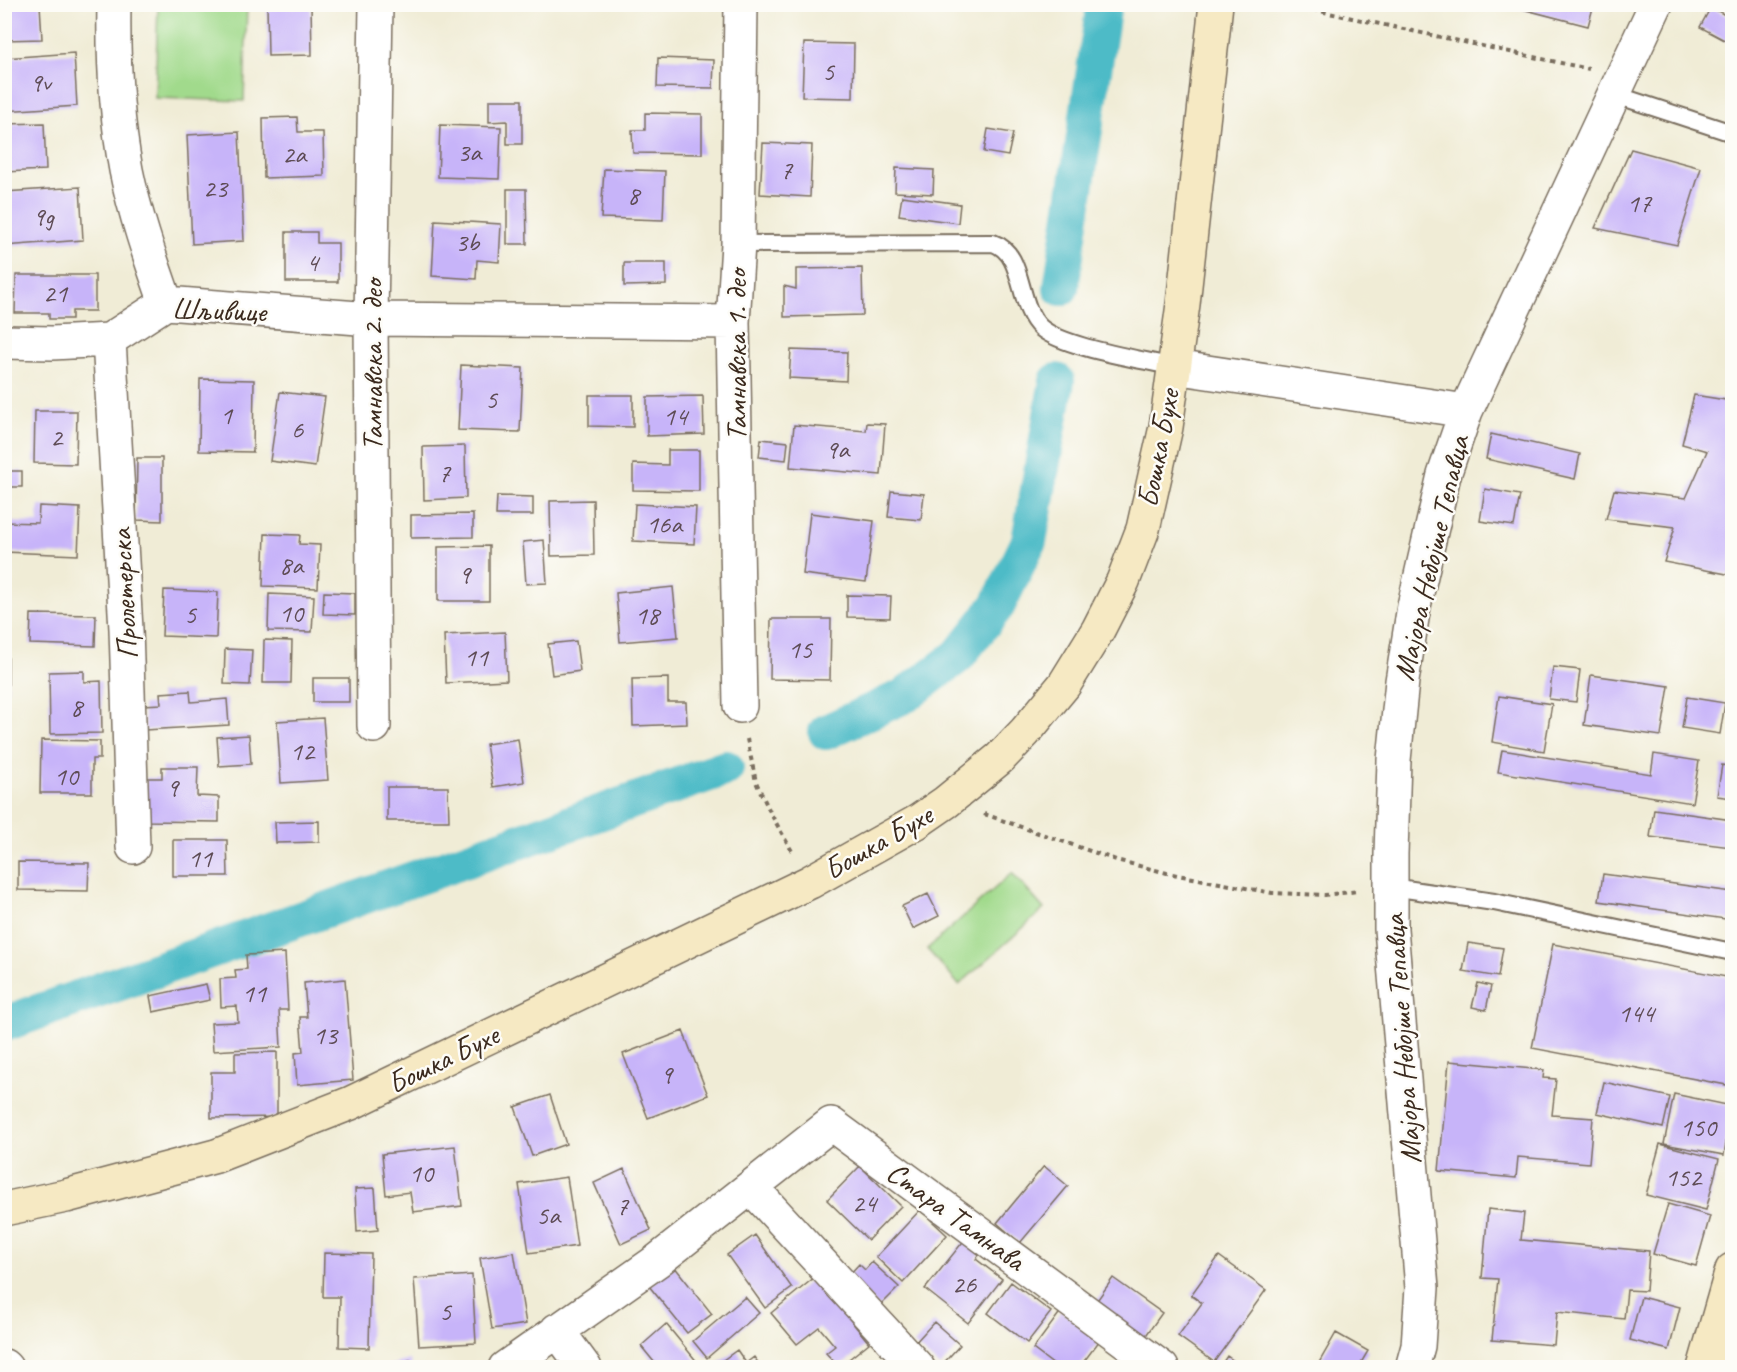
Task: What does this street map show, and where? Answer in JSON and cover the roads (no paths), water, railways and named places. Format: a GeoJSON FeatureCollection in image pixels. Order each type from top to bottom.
{"type":"FeatureCollection","features":[{"type":"Feature","properties":{"kind":"main road","name":"Бошка Бухе"},"geometry":{"type":"LineString","coordinates":[[4,1209],[66,1196],[216,1156],[351,1103],[810,882],[917,822],[946,802],[1000,758],[1064,685],[1098,630],[1123,581],[1143,529],[1166,427],[1184,304],[1216,4]]}},
{"type":"Feature","properties":{"kind":"main road"},"geometry":{"type":"LineString","coordinates":[[1704,1368],[1725,1322],[1732,1270]]}},
{"type":"Feature","properties":{"kind":"street"},"geometry":{"type":"LineString","coordinates":[[114,4],[116,106],[126,172],[150,257],[166,303]]}},
{"type":"Feature","properties":{"kind":"street","name":"Тамнавска 2. део"},"geometry":{"type":"LineString","coordinates":[[374,726],[371,319],[376,4]]}},
{"type":"Feature","properties":{"kind":"street","name":"Тамнавска 1. део"},"geometry":{"type":"LineString","coordinates":[[740,706],[733,322],[738,244],[741,4]]}},
{"type":"Feature","properties":{"kind":"street","name":"Мајора Небојше Тепавца"},"geometry":{"type":"LineString","coordinates":[[1412,1368],[1418,1346],[1422,1288],[1392,928],[1392,887],[1394,760],[1402,681],[1414,606],[1444,475],[1466,411],[1656,4]]}},
{"type":"Feature","properties":{"kind":"street","name":"Шљивице"},"geometry":{"type":"LineString","coordinates":[[110,340],[166,303],[371,319],[733,322]]}},
{"type":"Feature","properties":{"kind":"street"},"geometry":{"type":"LineString","coordinates":[[4,342],[51,343],[110,340]]}},
{"type":"Feature","properties":{"kind":"street","name":"Пролетерска"},"geometry":{"type":"LineString","coordinates":[[110,340],[126,629],[133,847]]}},
{"type":"Feature","properties":{"kind":"street"},"geometry":{"type":"LineString","coordinates":[[1174,366],[1201,372],[1466,411]]}},
{"type":"Feature","properties":{"kind":"street","name":"Стара Тамнава"},"geometry":{"type":"LineString","coordinates":[[505,1368],[657,1261],[831,1124],[1162,1368]]}},
{"type":"Feature","properties":{"kind":"street"},"geometry":{"type":"LineString","coordinates":[[751,1186],[918,1368]]}},
{"type":"Feature","properties":{"kind":"street"},"geometry":{"type":"LineString","coordinates":[[557,1330],[585,1368]]}},
{"type":"Feature","properties":{"kind":"lane"},"geometry":{"type":"LineString","coordinates":[[1618,85],[1732,133]]}},
{"type":"Feature","properties":{"kind":"lane"},"geometry":{"type":"LineString","coordinates":[[738,244],[993,243],[1000,245],[1011,257],[1030,313],[1044,330],[1069,343],[1174,366]]}},
{"type":"Feature","properties":{"kind":"lane"},"geometry":{"type":"LineString","coordinates":[[1392,887],[1494,902],[1732,952]]}},
{"type":"Feature","properties":{"kind":"waterway"},"geometry":{"type":"LineString","coordinates":[[1061,288],[1104,4]]}},
{"type":"Feature","properties":{"kind":"waterway"},"geometry":{"type":"LineString","coordinates":[[826,732],[906,695],[958,656],[998,605],[1029,541],[1057,381]]}},
{"type":"Feature","properties":{"kind":"waterway"},"geometry":{"type":"LineString","coordinates":[[4,1024],[726,768]]}}]}
